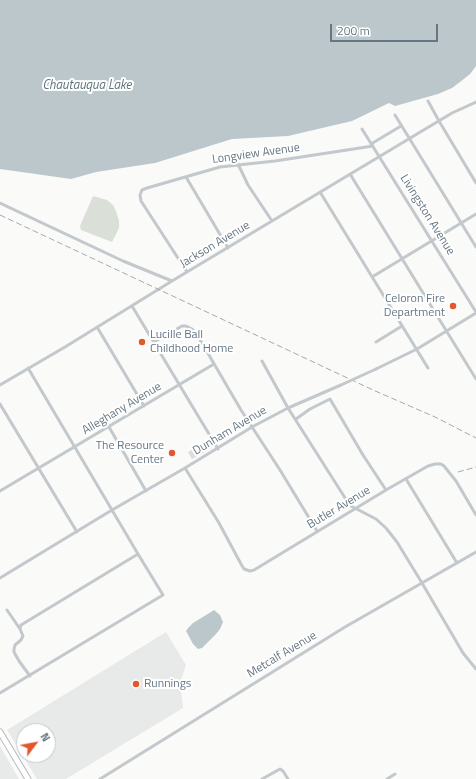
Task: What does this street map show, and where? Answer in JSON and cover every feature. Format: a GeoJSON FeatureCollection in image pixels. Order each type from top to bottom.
{"type":"FeatureCollection","features":[{"type":"Feature","properties":{"kind":"main road"},"geometry":{"type":"LineString","coordinates":[[0,732],[28,779]]}},
{"type":"Feature","properties":{"kind":"street"},"geometry":{"type":"LineString","coordinates":[[428,101],[476,183]]}},
{"type":"Feature","properties":{"kind":"street","name":"Jackson Avenue"},"geometry":{"type":"LineString","coordinates":[[0,385],[452,113],[476,102]]}},
{"type":"Feature","properties":{"kind":"street"},"geometry":{"type":"LineString","coordinates":[[395,115],[476,247]]}},
{"type":"Feature","properties":{"kind":"street"},"geometry":{"type":"LineString","coordinates":[[372,145],[401,126]]}},
{"type":"Feature","properties":{"kind":"street","name":"Livingston Avenue"},"geometry":{"type":"LineString","coordinates":[[362,129],[476,312]]}},
{"type":"Feature","properties":{"kind":"street","name":"Longview Avenue"},"geometry":{"type":"LineString","coordinates":[[187,272],[141,201],[140,194],[144,189],[220,167],[274,161],[372,145]]}},
{"type":"Feature","properties":{"kind":"street"},"geometry":{"type":"LineString","coordinates":[[238,164],[248,185],[272,221]]}},
{"type":"Feature","properties":{"kind":"street"},"geometry":{"type":"LineString","coordinates":[[350,174],[476,380]]}},
{"type":"Feature","properties":{"kind":"street"},"geometry":{"type":"LineString","coordinates":[[186,177],[228,248]]}},
{"type":"Feature","properties":{"kind":"street"},"geometry":{"type":"LineString","coordinates":[[320,192],[428,368]]}},
{"type":"Feature","properties":{"kind":"street"},"geometry":{"type":"LineString","coordinates":[[0,203],[123,261],[172,281]]}},
{"type":"Feature","properties":{"kind":"street"},"geometry":{"type":"LineString","coordinates":[[372,277],[476,214]]}},
{"type":"Feature","properties":{"kind":"street"},"geometry":{"type":"LineString","coordinates":[[132,306],[218,449]]}},
{"type":"Feature","properties":{"kind":"street","name":"Dunham Avenue"},"geometry":{"type":"LineString","coordinates":[[0,578],[252,428],[288,408],[376,369],[416,349],[476,312]]}},
{"type":"Feature","properties":{"kind":"street"},"geometry":{"type":"LineString","coordinates":[[154,342],[182,326],[188,326],[195,332],[252,428],[280,470],[317,531]]}},
{"type":"Feature","properties":{"kind":"street"},"geometry":{"type":"LineString","coordinates":[[376,342],[402,326]]}},
{"type":"Feature","properties":{"kind":"street"},"geometry":{"type":"LineString","coordinates":[[97,327],[144,406]]}},
{"type":"Feature","properties":{"kind":"street"},"geometry":{"type":"LineString","coordinates":[[262,361],[288,408],[347,501],[352,506],[376,519],[386,528],[397,542],[463,653],[476,669]]}},
{"type":"Feature","properties":{"kind":"street","name":"Alleghany Avenue"},"geometry":{"type":"LineString","coordinates":[[0,491],[214,364]]}},
{"type":"Feature","properties":{"kind":"street"},"geometry":{"type":"LineString","coordinates":[[0,693],[163,595],[28,368]]}},
{"type":"Feature","properties":{"kind":"street"},"geometry":{"type":"LineString","coordinates":[[296,419],[310,409],[330,399],[363,455],[386,490]]}},
{"type":"Feature","properties":{"kind":"street"},"geometry":{"type":"LineString","coordinates":[[0,404],[77,532]]}},
{"type":"Feature","properties":{"kind":"street"},"geometry":{"type":"LineString","coordinates":[[109,427],[146,491]]}},
{"type":"Feature","properties":{"kind":"street","name":"Butler Avenue"},"geometry":{"type":"LineString","coordinates":[[185,468],[219,523],[241,564],[248,570],[254,570],[386,490],[428,466],[435,464],[444,466],[456,481],[476,514]]}},
{"type":"Feature","properties":{"kind":"street"},"geometry":{"type":"LineString","coordinates":[[406,479],[457,562]]}},
{"type":"Feature","properties":{"kind":"street","name":"Metcalf Avenue"},"geometry":{"type":"LineString","coordinates":[[100,779],[339,631],[476,552]]}},
{"type":"Feature","properties":{"kind":"street"},"geometry":{"type":"LineString","coordinates":[[20,627],[138,554]]}},
{"type":"Feature","properties":{"kind":"street"},"geometry":{"type":"LineString","coordinates":[[7,610],[20,627],[23,636],[15,645],[14,652],[30,676]]}},
{"type":"Feature","properties":{"kind":"street"},"geometry":{"type":"LineString","coordinates":[[262,779],[280,769],[288,779]]}},
{"type":"Feature","properties":{"kind":"street"},"geometry":{"type":"LineString","coordinates":[[387,779],[395,774]]}},
{"type":"Feature","properties":{"kind":"shaded area"},"geometry":{"type":"Polygon","coordinates":[[[93,196],[107,200],[113,205],[116,211],[119,221],[119,228],[112,242],[81,230],[80,226],[93,196]]]}},
{"type":"Feature","properties":{"kind":"shaded area"},"geometry":{"type":"Polygon","coordinates":[[[207,441],[212,448],[192,459],[188,452],[207,441]]]}},
{"type":"Feature","properties":{"kind":"shaded area"},"geometry":{"type":"Polygon","coordinates":[[[166,632],[186,665],[180,683],[183,708],[66,779],[37,779],[27,763],[56,763],[56,723],[18,723],[166,632]]]}},
{"type":"Feature","properties":{"kind":"shaded area"},"geometry":{"type":"Polygon","coordinates":[[[16,724],[16,745],[7,730],[16,724]]]}},
{"type":"Feature","properties":{"kind":"shaded area"},"geometry":{"type":"Polygon","coordinates":[[[0,746],[19,779],[0,779],[0,746]]]}},
{"type":"Feature","properties":{"kind":"water","name":"Chautauqua Lake"},"geometry":{"type":"Polygon","coordinates":[[[0,0],[476,0],[476,66],[470,74],[452,88],[438,94],[395,106],[389,103],[352,121],[288,136],[232,139],[155,163],[96,172],[71,179],[0,169],[0,0]]]}},
{"type":"Feature","properties":{"kind":"water"},"geometry":{"type":"Polygon","coordinates":[[[214,610],[220,615],[223,622],[216,634],[202,648],[198,649],[193,644],[186,631],[193,623],[214,610]]]}},
{"type":"Feature","properties":{"kind":"railway"},"geometry":{"type":"LineString","coordinates":[[0,215],[373,390],[435,417],[476,438]]}},
{"type":"Feature","properties":{"kind":"railway"},"geometry":{"type":"LineString","coordinates":[[458,472],[476,467]]}},
{"type":"Feature","properties":{"kind":"place","name":"Celoron Fire Department"},"geometry":{"type":"Point","coordinates":[453,306]}},
{"type":"Feature","properties":{"kind":"place","name":"Lucille Ball Childhood Home"},"geometry":{"type":"Point","coordinates":[142,342]}},
{"type":"Feature","properties":{"kind":"place","name":"The Resource Center"},"geometry":{"type":"Point","coordinates":[172,453]}},
{"type":"Feature","properties":{"kind":"place","name":"Runnings"},"geometry":{"type":"Point","coordinates":[136,684]}}]}
